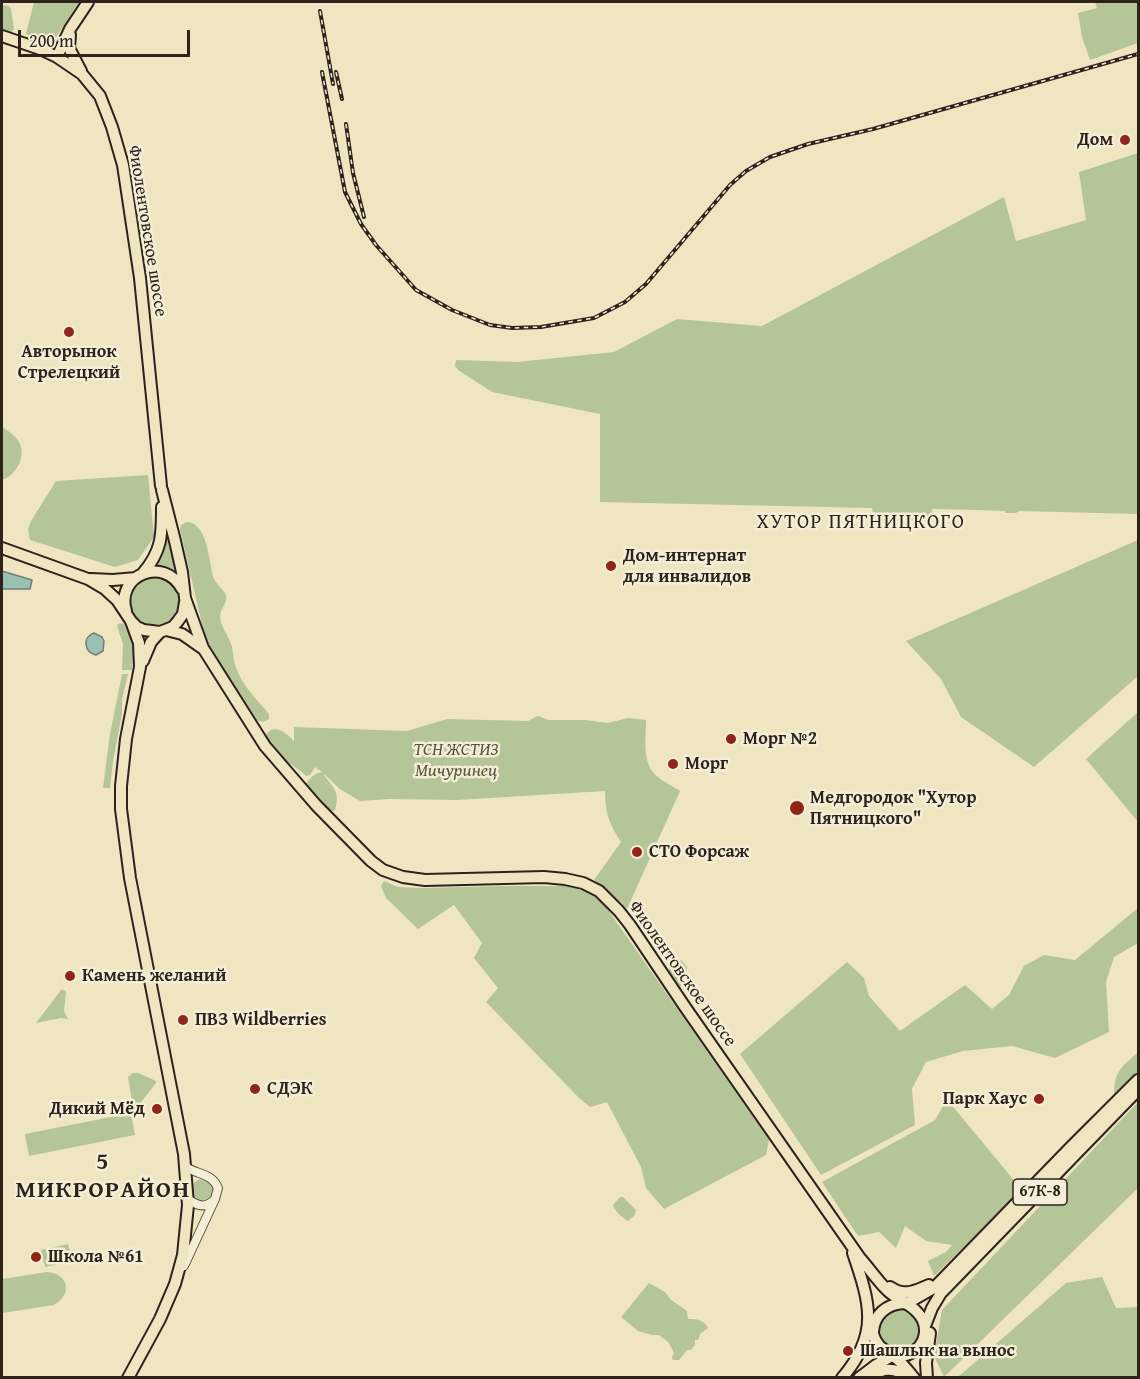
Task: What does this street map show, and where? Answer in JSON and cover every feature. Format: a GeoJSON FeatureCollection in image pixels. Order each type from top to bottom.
{"type":"FeatureCollection","features":[{"type":"Feature","properties":{"kind":"main road"},"geometry":{"type":"LineString","coordinates":[[40,49],[60,42],[88,2]]}},
{"type":"Feature","properties":{"kind":"main road"},"geometry":{"type":"LineString","coordinates":[[57,57],[70,29]]}},
{"type":"Feature","properties":{"kind":"main road"},"geometry":{"type":"LineString","coordinates":[[70,29],[69,48],[82,74]]}},
{"type":"Feature","properties":{"kind":"main road","name":"Фиолентовское шоссе"},"geometry":{"type":"LineString","coordinates":[[2,36],[57,57],[82,74],[100,96],[123,165],[140,278],[161,488],[162,533],[161,542],[152,562],[130,584],[124,599],[124,607],[129,618]]}},
{"type":"Feature","properties":{"kind":"main road","name":"Фиолентовское шоссе"},"geometry":{"type":"LineString","coordinates":[[161,488],[182,572],[185,606],[178,621],[163,631]]}},
{"type":"Feature","properties":{"kind":"main road","name":"Фиолентовское шоссе"},"geometry":{"type":"LineString","coordinates":[[2,548],[88,579],[112,594],[129,618],[144,630],[182,634],[202,648]]}},
{"type":"Feature","properties":{"kind":"main road","name":"Фиолентовское шоссе"},"geometry":{"type":"LineString","coordinates":[[88,579],[113,580],[139,576],[150,571],[167,573],[174,578],[184,595],[202,648],[271,753],[316,805],[371,861],[383,870],[403,877],[425,880],[544,877],[564,879],[583,883],[605,897],[630,925],[863,1262],[886,1289],[905,1303]]}},
{"type":"Feature","properties":{"kind":"main road"},"geometry":{"type":"LineString","coordinates":[[129,618],[139,643],[140,667]]}},
{"type":"Feature","properties":{"kind":"main road"},"geometry":{"type":"LineString","coordinates":[[128,1377],[160,1319],[176,1284],[187,1229],[186,1172],[130,878],[121,809],[126,739],[140,667],[151,642],[163,631]]}},
{"type":"Feature","properties":{"kind":"main road","name":"67К-8"},"geometry":{"type":"LineString","coordinates":[[876,1318],[884,1309],[896,1303],[905,1303],[934,1288],[1138,1080]]}},
{"type":"Feature","properties":{"kind":"main road","name":"67К-8"},"geometry":{"type":"LineString","coordinates":[[923,1341],[926,1335],[925,1326],[941,1293],[1138,1090]]}},
{"type":"Feature","properties":{"kind":"main road"},"geometry":{"type":"LineString","coordinates":[[842,1377],[862,1349],[868,1330],[868,1309],[861,1277],[849,1242]]}},
{"type":"Feature","properties":{"kind":"main road"},"geometry":{"type":"LineString","coordinates":[[863,1262],[888,1285],[903,1293],[928,1285],[949,1272]]}},
{"type":"Feature","properties":{"kind":"main road","name":"Фиолентовское шоссе"},"geometry":{"type":"LineString","coordinates":[[863,1262],[876,1318]]}},
{"type":"Feature","properties":{"kind":"main road"},"geometry":{"type":"LineString","coordinates":[[925,1377],[928,1340],[936,1311],[967,1271],[971,1262]]}},
{"type":"Feature","properties":{"kind":"main road"},"geometry":{"type":"LineString","coordinates":[[905,1303],[916,1311],[925,1326]]}},
{"type":"Feature","properties":{"kind":"main road"},"geometry":{"type":"LineString","coordinates":[[848,1377],[863,1359],[873,1334],[876,1318]]}},
{"type":"Feature","properties":{"kind":"main road"},"geometry":{"type":"LineString","coordinates":[[873,1334],[880,1347],[894,1356],[914,1377]]}},
{"type":"Feature","properties":{"kind":"main road"},"geometry":{"type":"LineString","coordinates":[[923,1341],[922,1361],[925,1377]]}},
{"type":"Feature","properties":{"kind":"main road"},"geometry":{"type":"LineString","coordinates":[[859,1377],[894,1356],[910,1354],[923,1341]]}},
{"type":"Feature","properties":{"kind":"main road"},"geometry":{"type":"LineString","coordinates":[[868,1377],[885,1369],[896,1370],[908,1377]]}},
{"type":"Feature","properties":{"kind":"street"},"geometry":{"type":"LineString","coordinates":[[176,1284],[218,1192],[214,1181],[206,1176],[186,1172]]}},
{"type":"Feature","properties":{"kind":"street"},"geometry":{"type":"LineString","coordinates":[[188,1199],[201,1206],[209,1205],[215,1199]]}},
{"type":"Feature","properties":{"kind":"green space"},"geometry":{"type":"Polygon","coordinates":[[[34,2],[79,2],[55,39],[49,41],[26,34],[34,2]]]}},
{"type":"Feature","properties":{"kind":"green space"},"geometry":{"type":"Polygon","coordinates":[[[1095,2],[1138,2],[1138,43],[1090,60],[1082,37],[1078,13],[1097,8],[1095,2]]]}},
{"type":"Feature","properties":{"kind":"green space"},"geometry":{"type":"Polygon","coordinates":[[[2,5],[9,6],[11,9],[14,29],[10,34],[2,31],[2,5]]]}},
{"type":"Feature","properties":{"kind":"green space"},"geometry":{"type":"Polygon","coordinates":[[[1138,153],[1138,514],[1019,511],[1005,513],[1005,511],[932,509],[932,517],[875,525],[872,508],[600,502],[600,414],[492,392],[455,366],[456,360],[517,362],[614,352],[677,319],[762,326],[1004,197],[1016,241],[1086,220],[1079,172],[1138,153]]]}},
{"type":"Feature","properties":{"kind":"green space"},"geometry":{"type":"Polygon","coordinates":[[[2,427],[19,441],[22,455],[15,471],[2,480],[2,427]]]}},
{"type":"Feature","properties":{"kind":"green space"},"geometry":{"type":"Polygon","coordinates":[[[148,475],[154,537],[138,560],[115,567],[30,540],[28,529],[31,521],[56,481],[148,475]]]}},
{"type":"Feature","properties":{"kind":"green space"},"geometry":{"type":"Polygon","coordinates":[[[164,519],[179,575],[167,568],[153,565],[164,519]]]}},
{"type":"Feature","properties":{"kind":"green space"},"geometry":{"type":"Polygon","coordinates":[[[186,522],[193,523],[203,535],[214,579],[226,595],[220,617],[232,647],[236,667],[247,688],[269,714],[269,719],[265,721],[254,718],[217,663],[206,642],[180,529],[181,525],[186,522]]]}},
{"type":"Feature","properties":{"kind":"green space"},"geometry":{"type":"Polygon","coordinates":[[[1138,540],[1138,676],[1034,767],[961,717],[941,679],[906,641],[1138,540]]]}},
{"type":"Feature","properties":{"kind":"green space"},"geometry":{"type":"Polygon","coordinates":[[[146,576],[165,576],[179,589],[179,610],[174,618],[156,624],[146,623],[132,610],[130,599],[132,592],[146,576]]]}},
{"type":"Feature","properties":{"kind":"green space"},"geometry":{"type":"Polygon","coordinates":[[[119,623],[125,624],[134,643],[132,670],[122,670],[123,644],[117,626],[119,623]]]}},
{"type":"Feature","properties":{"kind":"green space"},"geometry":{"type":"Polygon","coordinates":[[[122,674],[128,674],[122,700],[122,714],[110,788],[103,788],[110,734],[122,674]]]}},
{"type":"Feature","properties":{"kind":"green space"},"geometry":{"type":"Polygon","coordinates":[[[1138,712],[1138,822],[1086,759],[1138,712]]]}},
{"type":"Feature","properties":{"kind":"green space","name":"ТСН ЖСТИЗ Мичуринец"},"geometry":{"type":"Polygon","coordinates":[[[538,716],[549,720],[585,720],[608,723],[628,718],[646,720],[646,750],[650,768],[659,778],[680,791],[627,909],[594,880],[621,842],[608,818],[605,791],[457,800],[360,801],[340,789],[323,773],[335,790],[337,798],[335,810],[329,813],[305,785],[312,776],[322,772],[315,767],[310,775],[306,776],[277,754],[265,736],[276,729],[284,732],[294,741],[294,727],[407,731],[447,719],[528,721],[538,716]]]}},
{"type":"Feature","properties":{"kind":"green space"},"geometry":{"type":"Polygon","coordinates":[[[384,881],[398,887],[421,888],[567,886],[590,893],[606,907],[769,1140],[766,1155],[664,1209],[646,1188],[641,1167],[607,1102],[590,1107],[579,1098],[486,1002],[498,988],[474,958],[482,943],[454,905],[418,929],[386,898],[381,886],[384,881]]]}},
{"type":"Feature","properties":{"kind":"green space"},"geometry":{"type":"Polygon","coordinates":[[[1138,908],[1138,943],[1114,957],[1106,982],[1109,1032],[1055,1058],[1012,1046],[963,1051],[926,1062],[912,1089],[915,1125],[821,1175],[740,1054],[847,962],[864,978],[869,996],[900,1031],[965,985],[992,1009],[1009,995],[1024,966],[1044,955],[1075,960],[1138,908]]]}},
{"type":"Feature","properties":{"kind":"green space"},"geometry":{"type":"Polygon","coordinates":[[[669,957],[681,960],[687,967],[685,987],[674,985],[669,980],[669,957]]]}},
{"type":"Feature","properties":{"kind":"green space"},"geometry":{"type":"Polygon","coordinates":[[[61,990],[66,992],[64,1011],[68,1019],[61,1018],[36,1023],[61,990]]]}},
{"type":"Feature","properties":{"kind":"green space"},"geometry":{"type":"Polygon","coordinates":[[[1138,1052],[1138,1074],[1114,1095],[1117,1074],[1138,1052]]]}},
{"type":"Feature","properties":{"kind":"green space"},"geometry":{"type":"Polygon","coordinates":[[[133,1073],[138,1073],[156,1083],[139,1105],[133,1107],[128,1077],[133,1073]]]}},
{"type":"Feature","properties":{"kind":"green space"},"geometry":{"type":"Polygon","coordinates":[[[1138,1102],[1138,1188],[944,1377],[934,1356],[942,1310],[1138,1102]]]}},
{"type":"Feature","properties":{"kind":"green space"},"geometry":{"type":"Polygon","coordinates":[[[950,1103],[1022,1190],[934,1276],[928,1261],[946,1252],[952,1245],[926,1241],[905,1226],[896,1248],[879,1232],[858,1236],[822,1182],[935,1120],[943,1106],[950,1103]]]}},
{"type":"Feature","properties":{"kind":"green space"},"geometry":{"type":"Polygon","coordinates":[[[131,1113],[135,1135],[29,1156],[25,1134],[131,1113]]]}},
{"type":"Feature","properties":{"kind":"green space"},"geometry":{"type":"Polygon","coordinates":[[[203,1179],[211,1183],[215,1191],[211,1199],[203,1203],[195,1199],[191,1191],[195,1183],[203,1179]]]}},
{"type":"Feature","properties":{"kind":"green space"},"geometry":{"type":"Polygon","coordinates":[[[620,1197],[623,1197],[636,1210],[635,1215],[628,1221],[613,1205],[620,1197]]]}},
{"type":"Feature","properties":{"kind":"green space"},"geometry":{"type":"Polygon","coordinates":[[[68,1244],[72,1261],[45,1267],[41,1250],[68,1244]]]}},
{"type":"Feature","properties":{"kind":"green space"},"geometry":{"type":"Polygon","coordinates":[[[47,1272],[60,1276],[64,1280],[66,1290],[60,1301],[54,1305],[2,1313],[2,1279],[47,1272]]]}},
{"type":"Feature","properties":{"kind":"green space"},"geometry":{"type":"Polygon","coordinates":[[[1102,1277],[1116,1308],[1138,1307],[1138,1377],[958,1377],[1066,1283],[1102,1277]]]}},
{"type":"Feature","properties":{"kind":"green space"},"geometry":{"type":"Polygon","coordinates":[[[649,1283],[665,1292],[671,1300],[687,1311],[688,1319],[700,1320],[708,1328],[700,1334],[698,1340],[695,1340],[695,1345],[691,1350],[687,1350],[679,1360],[673,1360],[674,1353],[669,1343],[659,1335],[638,1331],[621,1317],[649,1283]]]}},
{"type":"Feature","properties":{"kind":"green space"},"geometry":{"type":"Polygon","coordinates":[[[899,1309],[914,1315],[920,1330],[914,1345],[899,1351],[884,1345],[878,1330],[884,1315],[899,1309]]]}},
{"type":"Feature","properties":{"kind":"water"},"geometry":{"type":"Polygon","coordinates":[[[2,571],[32,580],[30,589],[2,589],[2,571]]]}},
{"type":"Feature","properties":{"kind":"water"},"geometry":{"type":"Polygon","coordinates":[[[94,633],[102,637],[104,641],[103,651],[96,655],[89,651],[86,644],[90,635],[94,633]]]}},
{"type":"Feature","properties":{"kind":"railway"},"geometry":{"type":"LineString","coordinates":[[320,11],[333,84]]}},
{"type":"Feature","properties":{"kind":"railway"},"geometry":{"type":"LineString","coordinates":[[322,72],[345,192],[361,224],[376,245],[416,290],[452,310],[490,325],[512,328],[541,327],[594,318],[625,302],[646,284],[730,185],[746,171],[770,157],[808,144],[873,129],[1138,54]]}},
{"type":"Feature","properties":{"kind":"railway"},"geometry":{"type":"LineString","coordinates":[[336,72],[342,99]]}},
{"type":"Feature","properties":{"kind":"railway"},"geometry":{"type":"LineString","coordinates":[[346,124],[353,173],[364,217]]}},
{"type":"Feature","properties":{"kind":"place","name":"Дом"},"geometry":{"type":"Point","coordinates":[1125,140]}},
{"type":"Feature","properties":{"kind":"place","name":"Авторынок Стрелецкий"},"geometry":{"type":"Point","coordinates":[69,332]}},
{"type":"Feature","properties":{"kind":"place","name":"Дом-интернат для инвалидов"},"geometry":{"type":"Point","coordinates":[611,566]}},
{"type":"Feature","properties":{"kind":"place","name":"Морг №2"},"geometry":{"type":"Point","coordinates":[731,739]}},
{"type":"Feature","properties":{"kind":"place","name":"Морг"},"geometry":{"type":"Point","coordinates":[673,764]}},
{"type":"Feature","properties":{"kind":"place","name":"Медгородок \"Хутор Пятницкого\""},"geometry":{"type":"Point","coordinates":[797,808]}},
{"type":"Feature","properties":{"kind":"place","name":"СТО Форсаж"},"geometry":{"type":"Point","coordinates":[637,852]}},
{"type":"Feature","properties":{"kind":"place","name":"Камень желаний"},"geometry":{"type":"Point","coordinates":[70,976]}},
{"type":"Feature","properties":{"kind":"place","name":"ПВЗ Wildberries"},"geometry":{"type":"Point","coordinates":[183,1020]}},
{"type":"Feature","properties":{"kind":"place","name":"СДЭК"},"geometry":{"type":"Point","coordinates":[255,1089]}},
{"type":"Feature","properties":{"kind":"place","name":"Парк Хаус"},"geometry":{"type":"Point","coordinates":[1039,1099]}},
{"type":"Feature","properties":{"kind":"place","name":"Дикий Мёд"},"geometry":{"type":"Point","coordinates":[157,1109]}},
{"type":"Feature","properties":{"kind":"place","name":"Школа №61"},"geometry":{"type":"Point","coordinates":[36,1257]}},
{"type":"Feature","properties":{"kind":"place","name":"Шашлык на вынос"},"geometry":{"type":"Point","coordinates":[848,1351]}},
{"type":"Feature","properties":{"kind":"district","name":"ХУТОР ПЯТНИЦКОГО"},"geometry":{"type":"Point","coordinates":[861,523]}},
{"type":"Feature","properties":{"kind":"district","name":"5 МИКРОРАЙОН"},"geometry":{"type":"Point","coordinates":[103,1177]}}]}
